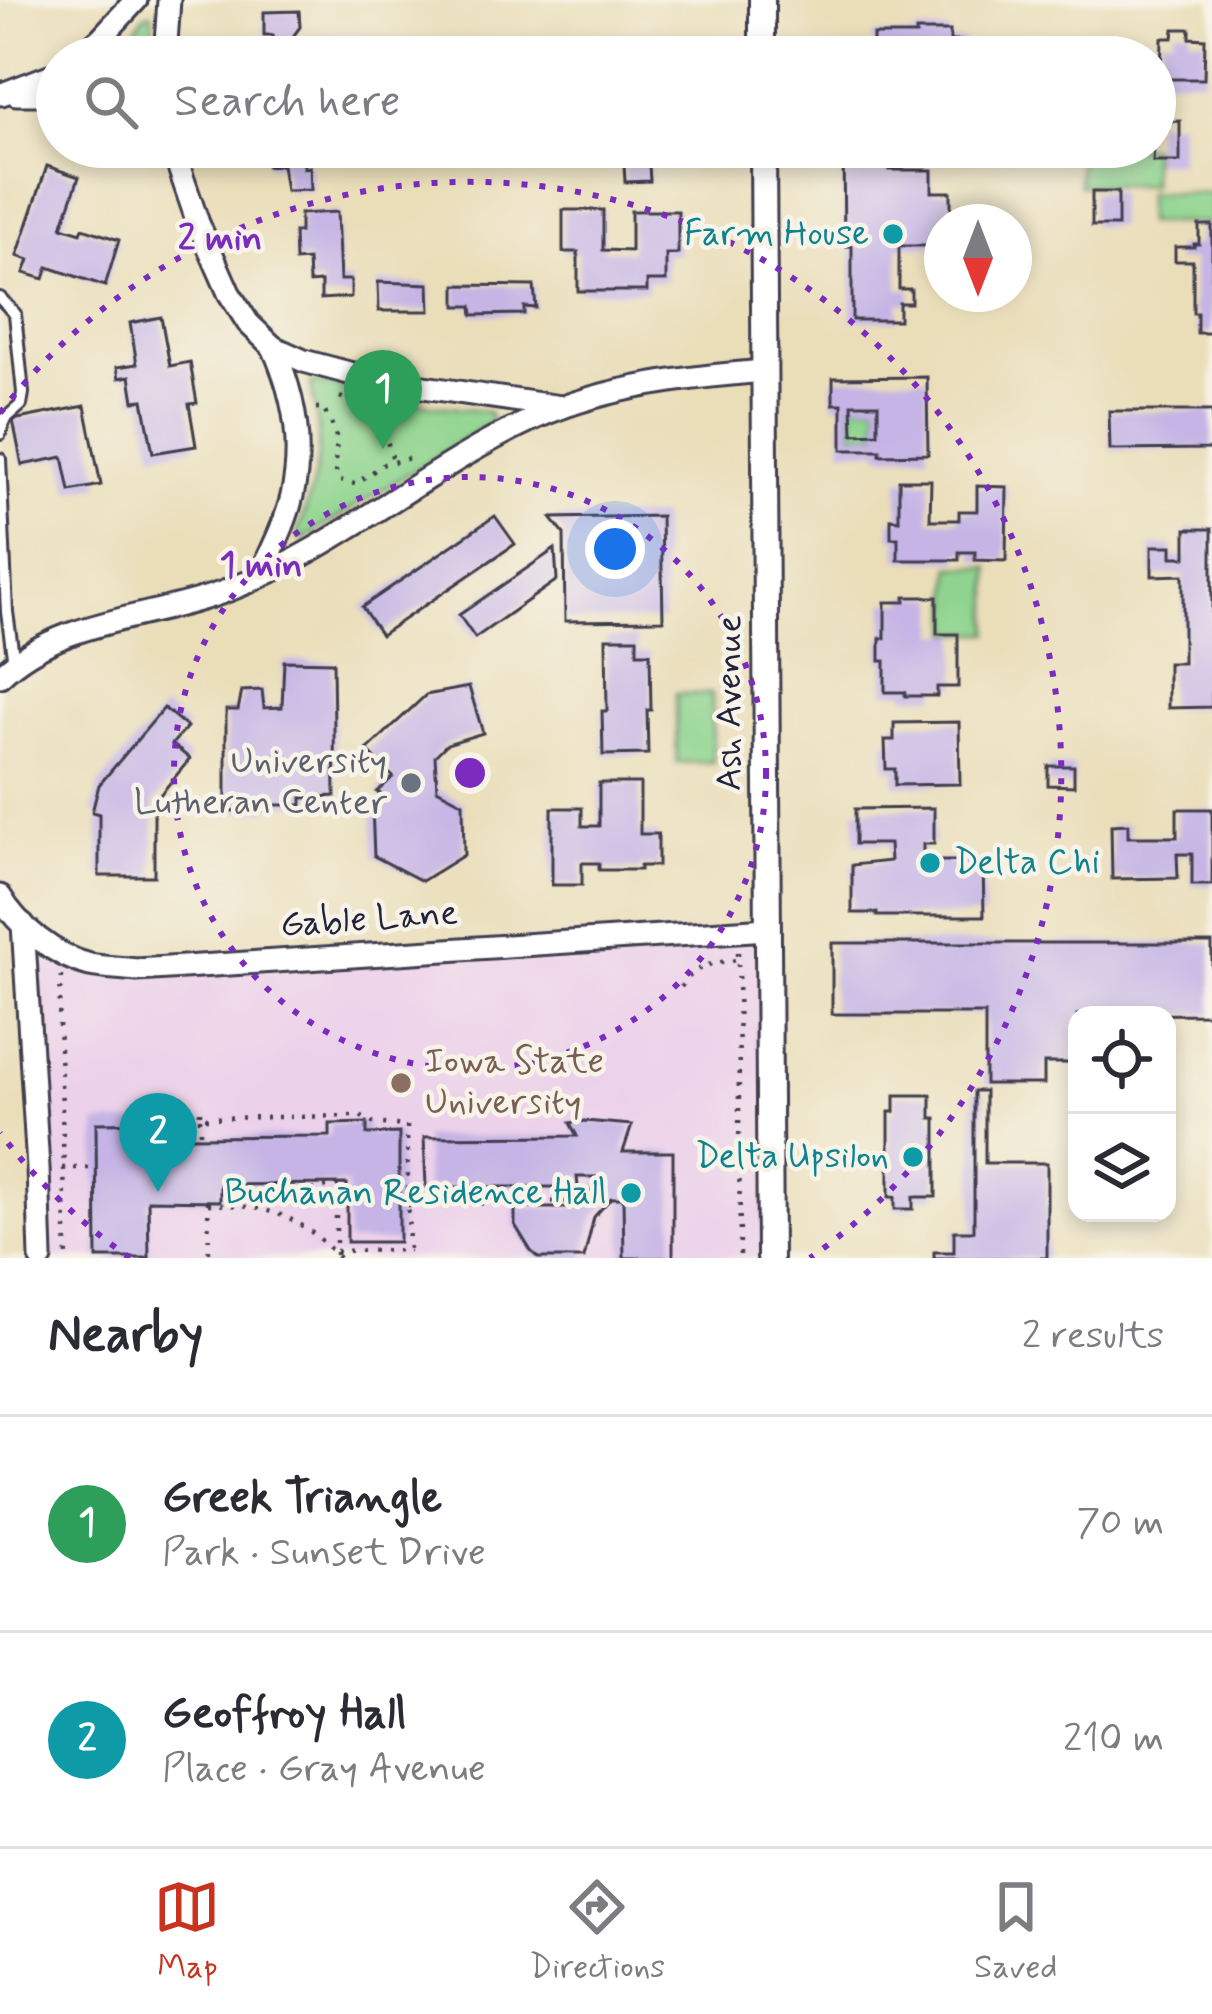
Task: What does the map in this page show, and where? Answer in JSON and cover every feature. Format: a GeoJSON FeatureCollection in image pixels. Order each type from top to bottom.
{"type":"FeatureCollection","features":[{"type":"Feature","properties":{"kind":"street"},"geometry":{"type":"LineString","coordinates":[[103,36],[136,0]]}},
{"type":"Feature","properties":{"kind":"street"},"geometry":{"type":"LineString","coordinates":[[166,36],[169,0]]}},
{"type":"Feature","properties":{"kind":"street"},"geometry":{"type":"LineString","coordinates":[[762,0],[762,36]]}},
{"type":"Feature","properties":{"kind":"street"},"geometry":{"type":"LineString","coordinates":[[1,94],[36,81]]}},
{"type":"Feature","properties":{"kind":"street"},"geometry":{"type":"LineString","coordinates":[[1,94],[36,94]]}},
{"type":"Feature","properties":{"kind":"street"},"geometry":{"type":"LineString","coordinates":[[179,168],[232,299],[273,347],[304,361],[375,380],[562,407]]}},
{"type":"Feature","properties":{"kind":"street","name":"Ash Avenue"},"geometry":{"type":"LineString","coordinates":[[763,168],[770,1258]]}},
{"type":"Feature","properties":{"kind":"street"},"geometry":{"type":"LineString","coordinates":[[260,576],[292,499],[298,456],[295,411],[273,347]]}},
{"type":"Feature","properties":{"kind":"street"},"geometry":{"type":"LineString","coordinates":[[7,669],[54,641],[194,602],[260,576],[333,540],[489,441],[562,407],[679,380],[764,370]]}},
{"type":"Feature","properties":{"kind":"street","name":"Gable Lane"},"geometry":{"type":"LineString","coordinates":[[0,896],[46,944],[85,964],[137,970],[768,929]]}},
{"type":"Feature","properties":{"kind":"street"},"geometry":{"type":"LineString","coordinates":[[23,924],[41,1258]]}},
{"type":"Feature","properties":{"kind":"lane"},"geometry":{"type":"LineString","coordinates":[[0,298],[15,314],[23,393],[21,406],[4,419],[0,434]]}},
{"type":"Feature","properties":{"kind":"lane"},"geometry":{"type":"LineString","coordinates":[[0,460],[7,669]]}},
{"type":"Feature","properties":{"kind":"path"},"geometry":{"type":"LineString","coordinates":[[335,395],[379,415],[393,460]]}},
{"type":"Feature","properties":{"kind":"path"},"geometry":{"type":"LineString","coordinates":[[295,411],[323,407],[334,428],[334,469],[340,481],[356,484],[403,458]]}},
{"type":"Feature","properties":{"kind":"path"},"geometry":{"type":"LineString","coordinates":[[738,947],[740,1258]]}},
{"type":"Feature","properties":{"kind":"path"},"geometry":{"type":"LineString","coordinates":[[64,953],[59,1021],[67,1258]]}},
{"type":"Feature","properties":{"kind":"path"},"geometry":{"type":"LineString","coordinates":[[681,987],[691,973],[711,963],[738,960]]}},
{"type":"Feature","properties":{"kind":"path"},"geometry":{"type":"LineString","coordinates":[[200,1137],[200,1114],[360,1115],[373,1123],[406,1126],[409,1254],[337,1255],[294,1220],[250,1205],[208,1202],[209,1258]]}},
{"type":"Feature","properties":{"kind":"path"},"geometry":{"type":"LineString","coordinates":[[38,1168],[96,1168]]}},
{"type":"Feature","properties":{"kind":"path"},"geometry":{"type":"LineString","coordinates":[[250,1205],[311,1188],[347,1184],[336,1202],[337,1255]]}},
{"type":"Feature","properties":{"kind":"path"},"geometry":{"type":"LineString","coordinates":[[408,1205],[584,1201]]}},
{"type":"Feature","properties":{"kind":"shaded area","name":"Iowa State University"},"geometry":{"type":"Polygon","coordinates":[[[23,924],[85,964],[768,929],[770,1258],[41,1258],[23,924]]]}},
{"type":"Feature","properties":{"kind":"green space"},"geometry":{"type":"Polygon","coordinates":[[[152,13],[154,36],[131,36],[134,33],[144,15],[152,13]]]}},
{"type":"Feature","properties":{"kind":"green space"},"geometry":{"type":"Polygon","coordinates":[[[1079,168],[1151,168],[1151,185],[1079,185],[1079,168]]]}},
{"type":"Feature","properties":{"kind":"green space"},"geometry":{"type":"Polygon","coordinates":[[[1146,193],[1212,193],[1212,223],[1146,223],[1146,193]]]}},
{"type":"Feature","properties":{"kind":"green space"},"geometry":{"type":"Polygon","coordinates":[[[311,382],[489,412],[492,421],[300,539],[297,533],[318,456],[311,382]]]}},
{"type":"Feature","properties":{"kind":"green space"},"geometry":{"type":"Polygon","coordinates":[[[852,404],[878,404],[878,433],[853,434],[852,404]]]}},
{"type":"Feature","properties":{"kind":"green space"},"geometry":{"type":"Polygon","coordinates":[[[951,567],[990,567],[990,633],[951,633],[951,567]]]}},
{"type":"Feature","properties":{"kind":"green space"},"geometry":{"type":"Polygon","coordinates":[[[676,694],[712,694],[713,762],[677,763],[676,694]]]}},
{"type":"Feature","properties":{"kind":"building"},"geometry":{"type":"Polygon","coordinates":[[[299,11],[300,27],[294,36],[264,35],[264,12],[299,11]]]}},
{"type":"Feature","properties":{"kind":"building"},"geometry":{"type":"Polygon","coordinates":[[[1174,29],[1190,29],[1190,38],[1205,39],[1204,79],[1176,79],[1174,29]]]}},
{"type":"Feature","properties":{"kind":"building"},"geometry":{"type":"Polygon","coordinates":[[[916,31],[950,31],[950,36],[873,36],[873,35],[916,35],[916,31]]]}},
{"type":"Feature","properties":{"kind":"building"},"geometry":{"type":"Polygon","coordinates":[[[1176,121],[1180,121],[1180,162],[1176,162],[1176,121]]]}},
{"type":"Feature","properties":{"kind":"building"},"geometry":{"type":"Polygon","coordinates":[[[46,168],[79,177],[62,227],[81,233],[83,228],[119,240],[105,286],[48,267],[44,279],[24,273],[29,260],[17,256],[46,168]]]}},
{"type":"Feature","properties":{"kind":"building"},"geometry":{"type":"Polygon","coordinates":[[[282,168],[310,168],[311,190],[286,191],[282,168]]]}},
{"type":"Feature","properties":{"kind":"building"},"geometry":{"type":"Polygon","coordinates":[[[624,168],[649,168],[650,181],[625,182],[624,168]]]}},
{"type":"Feature","properties":{"kind":"building","name":"Farm House"},"geometry":{"type":"Polygon","coordinates":[[[843,168],[932,170],[932,192],[951,192],[951,204],[924,204],[924,246],[899,246],[899,289],[911,289],[911,303],[899,303],[899,320],[852,320],[852,246],[844,246],[843,168]]]}},
{"type":"Feature","properties":{"kind":"building"},"geometry":{"type":"Polygon","coordinates":[[[1092,192],[1118,192],[1118,226],[1092,226],[1092,192]]]}},
{"type":"Feature","properties":{"kind":"building"},"geometry":{"type":"Polygon","coordinates":[[[563,210],[603,210],[603,250],[631,251],[631,211],[678,211],[678,254],[666,254],[666,281],[647,281],[647,291],[578,291],[578,252],[563,252],[563,210]]]}},
{"type":"Feature","properties":{"kind":"building"},"geometry":{"type":"Polygon","coordinates":[[[337,212],[340,280],[351,280],[351,297],[321,299],[321,282],[309,283],[308,260],[295,261],[294,232],[300,232],[300,214],[337,212]]]}},
{"type":"Feature","properties":{"kind":"building"},"geometry":{"type":"Polygon","coordinates":[[[1199,225],[1212,225],[1212,333],[1197,333],[1193,261],[1175,261],[1175,247],[1199,244],[1199,225]]]}},
{"type":"Feature","properties":{"kind":"building"},"geometry":{"type":"Polygon","coordinates":[[[378,282],[429,284],[430,311],[379,311],[378,282]]]}},
{"type":"Feature","properties":{"kind":"building"},"geometry":{"type":"Polygon","coordinates":[[[456,285],[534,286],[536,308],[524,307],[524,314],[473,315],[472,306],[456,306],[456,285]]]}},
{"type":"Feature","properties":{"kind":"building"},"geometry":{"type":"Polygon","coordinates":[[[161,317],[170,366],[190,362],[197,403],[189,404],[196,446],[153,453],[143,400],[134,401],[130,376],[119,378],[117,367],[137,364],[130,323],[161,317]]]}},
{"type":"Feature","properties":{"kind":"building"},"geometry":{"type":"Polygon","coordinates":[[[927,377],[928,454],[842,450],[842,404],[833,404],[833,378],[927,377]],[[852,404],[853,434],[878,433],[878,404],[852,404]]]}},
{"type":"Feature","properties":{"kind":"building"},"geometry":{"type":"Polygon","coordinates":[[[85,406],[101,485],[70,491],[63,457],[22,465],[13,420],[85,406]]]}},
{"type":"Feature","properties":{"kind":"building"},"geometry":{"type":"Polygon","coordinates":[[[1109,411],[1212,411],[1212,449],[1110,450],[1109,411]]]}},
{"type":"Feature","properties":{"kind":"building"},"geometry":{"type":"Polygon","coordinates":[[[899,480],[931,480],[930,520],[959,520],[959,511],[977,511],[977,486],[1007,487],[1006,561],[975,560],[975,552],[959,552],[959,560],[898,560],[898,538],[891,538],[891,519],[899,520],[899,480]]]}},
{"type":"Feature","properties":{"kind":"building"},"geometry":{"type":"Polygon","coordinates":[[[495,516],[515,544],[381,635],[362,607],[495,516]]]}},
{"type":"Feature","properties":{"kind":"building"},"geometry":{"type":"Polygon","coordinates":[[[661,516],[663,620],[565,621],[564,534],[551,518],[661,516]]]}},
{"type":"Feature","properties":{"kind":"building"},"geometry":{"type":"Polygon","coordinates":[[[1186,529],[1212,529],[1212,707],[1168,708],[1168,663],[1183,663],[1183,575],[1152,576],[1152,546],[1172,546],[1172,557],[1186,557],[1186,529]]]}},
{"type":"Feature","properties":{"kind":"building"},"geometry":{"type":"Polygon","coordinates":[[[555,549],[557,580],[475,638],[459,615],[555,549]]]}},
{"type":"Feature","properties":{"kind":"building"},"geometry":{"type":"Polygon","coordinates":[[[905,597],[937,597],[937,634],[958,634],[958,687],[937,687],[937,696],[885,692],[880,638],[885,638],[885,602],[905,602],[905,597]]]}},
{"type":"Feature","properties":{"kind":"building"},"geometry":{"type":"Polygon","coordinates":[[[606,638],[637,638],[637,653],[650,653],[648,754],[603,755],[606,638]]]}},
{"type":"Feature","properties":{"kind":"building"},"geometry":{"type":"Polygon","coordinates":[[[284,661],[333,662],[335,796],[302,798],[302,805],[269,805],[268,810],[226,811],[226,710],[238,710],[242,691],[262,690],[264,708],[282,707],[284,661]]]}},
{"type":"Feature","properties":{"kind":"building","name":"University Lutheran Center"},"geometry":{"type":"Polygon","coordinates":[[[469,687],[483,733],[447,744],[435,756],[437,789],[463,803],[464,855],[422,881],[374,856],[372,806],[387,797],[377,792],[393,777],[367,750],[426,695],[469,687]]]}},
{"type":"Feature","properties":{"kind":"building"},"geometry":{"type":"Polygon","coordinates":[[[164,708],[187,727],[172,744],[190,759],[154,802],[154,876],[99,876],[99,814],[92,812],[99,785],[164,708]]]}},
{"type":"Feature","properties":{"kind":"building"},"geometry":{"type":"Polygon","coordinates":[[[959,722],[960,784],[895,785],[895,769],[886,769],[885,740],[894,740],[894,723],[959,722]]]}},
{"type":"Feature","properties":{"kind":"building"},"geometry":{"type":"Polygon","coordinates":[[[1048,766],[1074,766],[1074,786],[1048,785],[1048,766]]]}},
{"type":"Feature","properties":{"kind":"building"},"geometry":{"type":"Polygon","coordinates":[[[599,783],[640,783],[640,834],[658,834],[658,866],[599,870],[599,863],[582,863],[582,885],[552,885],[552,808],[582,808],[582,826],[599,826],[599,783]]]}},
{"type":"Feature","properties":{"kind":"building","name":"Delta Chi"},"geometry":{"type":"Polygon","coordinates":[[[934,808],[934,844],[923,844],[923,861],[983,861],[984,916],[852,913],[852,865],[890,861],[889,844],[855,844],[855,809],[934,808]]]}},
{"type":"Feature","properties":{"kind":"building"},"geometry":{"type":"Polygon","coordinates":[[[1177,809],[1212,809],[1212,885],[1192,885],[1192,854],[1177,854],[1178,878],[1112,879],[1111,825],[1128,824],[1128,837],[1177,837],[1177,809]]]}},
{"type":"Feature","properties":{"kind":"building"},"geometry":{"type":"Polygon","coordinates":[[[832,943],[1212,943],[1212,1014],[1176,1014],[1176,1006],[1068,1006],[1068,1063],[1044,1063],[1044,1084],[985,1084],[985,1014],[832,1014],[832,943]]]}},
{"type":"Feature","properties":{"kind":"building"},"geometry":{"type":"Polygon","coordinates":[[[974,1091],[985,1091],[985,1163],[1047,1163],[1047,1258],[934,1258],[934,1252],[954,1252],[954,1231],[974,1231],[974,1091]]]}},
{"type":"Feature","properties":{"kind":"building","name":"Delta Upsilon"},"geometry":{"type":"Polygon","coordinates":[[[895,1095],[931,1095],[931,1118],[936,1118],[936,1197],[913,1197],[913,1209],[895,1209],[895,1197],[889,1197],[889,1112],[895,1112],[895,1095]]]}},
{"type":"Feature","properties":{"kind":"building"},"geometry":{"type":"Polygon","coordinates":[[[187,1122],[187,1137],[330,1136],[330,1124],[367,1123],[367,1134],[399,1133],[399,1242],[347,1242],[347,1184],[220,1185],[220,1201],[148,1200],[149,1258],[97,1258],[96,1123],[187,1122]]]}},
{"type":"Feature","properties":{"kind":"building","name":"Buchanan Residence Hall"},"geometry":{"type":"Polygon","coordinates":[[[570,1123],[632,1125],[623,1152],[673,1152],[673,1258],[624,1258],[623,1198],[611,1198],[594,1217],[584,1258],[538,1258],[531,1251],[515,1225],[515,1208],[577,1208],[603,1177],[577,1177],[578,1187],[426,1187],[424,1137],[577,1136],[570,1123]]]}},
{"type":"Feature","properties":{"kind":"place","name":"Farm House"},"geometry":{"type":"Point","coordinates":[893,234]}},
{"type":"Feature","properties":{"kind":"place","name":"Greek Triangle"},"geometry":{"type":"Point","coordinates":[383,449]}},
{"type":"Feature","properties":{"kind":"place","name":"University Lutheran Center"},"geometry":{"type":"Point","coordinates":[411,783]}},
{"type":"Feature","properties":{"kind":"place","name":"Delta Chi"},"geometry":{"type":"Point","coordinates":[930,863]}},
{"type":"Feature","properties":{"kind":"place","name":"Iowa State University"},"geometry":{"type":"Point","coordinates":[401,1083]}},
{"type":"Feature","properties":{"kind":"place","name":"Delta Upsilon"},"geometry":{"type":"Point","coordinates":[913,1157]}},
{"type":"Feature","properties":{"kind":"place","name":"Geoffroy Hall"},"geometry":{"type":"Point","coordinates":[158,1192]}},
{"type":"Feature","properties":{"kind":"place","name":"Buchanan Residence Hall"},"geometry":{"type":"Point","coordinates":[631,1193]}}]}
